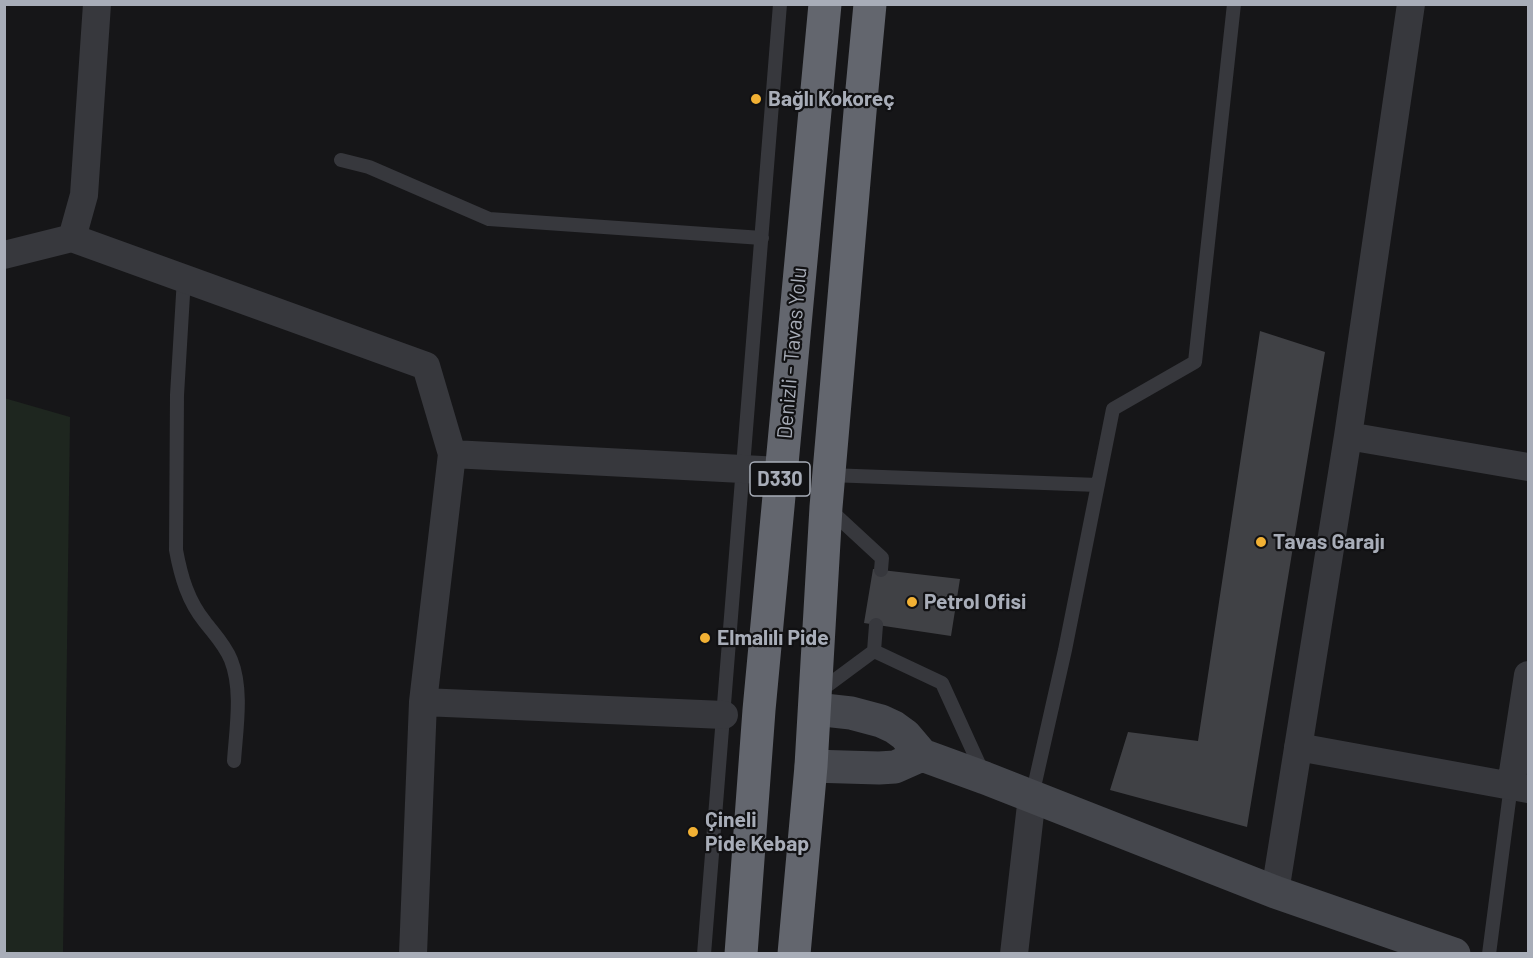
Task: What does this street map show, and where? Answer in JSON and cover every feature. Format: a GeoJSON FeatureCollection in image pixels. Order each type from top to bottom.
{"type":"FeatureCollection","features":[{"type":"Feature","properties":{"kind":"highway","name":"Denizli - Tavas Yolu"},"geometry":{"type":"LineString","coordinates":[[741,954],[759,710],[825,4]]}},
{"type":"Feature","properties":{"kind":"highway","name":"D330"},"geometry":{"type":"LineString","coordinates":[[794,954],[811,766],[828,491],[870,4]]}},
{"type":"Feature","properties":{"kind":"highway"},"geometry":{"type":"LineString","coordinates":[[861,100],[887,4]]}},
{"type":"Feature","properties":{"kind":"street"},"geometry":{"type":"LineString","coordinates":[[72,238],[84,195],[97,4]]}},
{"type":"Feature","properties":{"kind":"street"},"geometry":{"type":"LineString","coordinates":[[1275,892],[1348,436],[1411,4]]}},
{"type":"Feature","properties":{"kind":"street"},"geometry":{"type":"LineString","coordinates":[[4,255],[72,238],[426,366],[452,454],[423,702],[413,954]]}},
{"type":"Feature","properties":{"kind":"street"},"geometry":{"type":"LineString","coordinates":[[1348,436],[1528,467]]}},
{"type":"Feature","properties":{"kind":"street"},"geometry":{"type":"LineString","coordinates":[[452,454],[781,471]]}},
{"type":"Feature","properties":{"kind":"street"},"geometry":{"type":"LineString","coordinates":[[1298,747],[1520,787],[1528,675]]}},
{"type":"Feature","properties":{"kind":"street"},"geometry":{"type":"LineString","coordinates":[[815,701],[894,727],[905,735],[922,755],[1275,892],[1454,954]]}},
{"type":"Feature","properties":{"kind":"street"},"geometry":{"type":"LineString","coordinates":[[423,702],[724,716]]}},
{"type":"Feature","properties":{"kind":"street"},"geometry":{"type":"LineString","coordinates":[[811,766],[895,767],[922,755]]}},
{"type":"Feature","properties":{"kind":"street"},"geometry":{"type":"LineString","coordinates":[[1014,954],[1032,796]]}},
{"type":"Feature","properties":{"kind":"lane"},"geometry":{"type":"LineString","coordinates":[[704,954],[780,4]]}},
{"type":"Feature","properties":{"kind":"lane"},"geometry":{"type":"LineString","coordinates":[[1032,796],[1065,650],[1113,409],[1195,362],[1234,4]]}},
{"type":"Feature","properties":{"kind":"lane"},"geometry":{"type":"LineString","coordinates":[[341,160],[369,168],[489,219],[762,238]]}},
{"type":"Feature","properties":{"kind":"lane"},"geometry":{"type":"LineString","coordinates":[[184,278],[177,395],[176,550],[186,590],[194,607],[225,648],[235,674],[237,689],[234,761]]}},
{"type":"Feature","properties":{"kind":"lane"},"geometry":{"type":"LineString","coordinates":[[828,491],[1098,484]]}},
{"type":"Feature","properties":{"kind":"lane"},"geometry":{"type":"LineString","coordinates":[[828,491],[882,558],[881,570]]}},
{"type":"Feature","properties":{"kind":"lane"},"geometry":{"type":"LineString","coordinates":[[815,701],[874,651],[876,625]]}},
{"type":"Feature","properties":{"kind":"lane"},"geometry":{"type":"LineString","coordinates":[[874,651],[942,683],[986,778]]}},
{"type":"Feature","properties":{"kind":"lane"},"geometry":{"type":"LineString","coordinates":[[1489,954],[1520,787]]}},
{"type":"Feature","properties":{"kind":"shaded area"},"geometry":{"type":"Polygon","coordinates":[[[4,398],[70,417],[63,953],[5,953],[4,398]]]}},
{"type":"Feature","properties":{"kind":"building","name":"Tavas Garajı"},"geometry":{"type":"Polygon","coordinates":[[[1260,331],[1325,352],[1247,827],[1110,790],[1128,732],[1198,741],[1260,331]]]}},
{"type":"Feature","properties":{"kind":"building"},"geometry":{"type":"Polygon","coordinates":[[[873,569],[960,579],[951,636],[864,623],[873,569]]]}},
{"type":"Feature","properties":{"kind":"place","name":"Bağlı Kokoreç"},"geometry":{"type":"Point","coordinates":[756,99]}},
{"type":"Feature","properties":{"kind":"place","name":"Tavas Garajı"},"geometry":{"type":"Point","coordinates":[1261,542]}},
{"type":"Feature","properties":{"kind":"place","name":"Petrol Ofisi"},"geometry":{"type":"Point","coordinates":[912,602]}},
{"type":"Feature","properties":{"kind":"place","name":"Elmalılı Pide"},"geometry":{"type":"Point","coordinates":[705,638]}},
{"type":"Feature","properties":{"kind":"place","name":"Çineli Pide Kebap"},"geometry":{"type":"Point","coordinates":[693,832]}}]}
